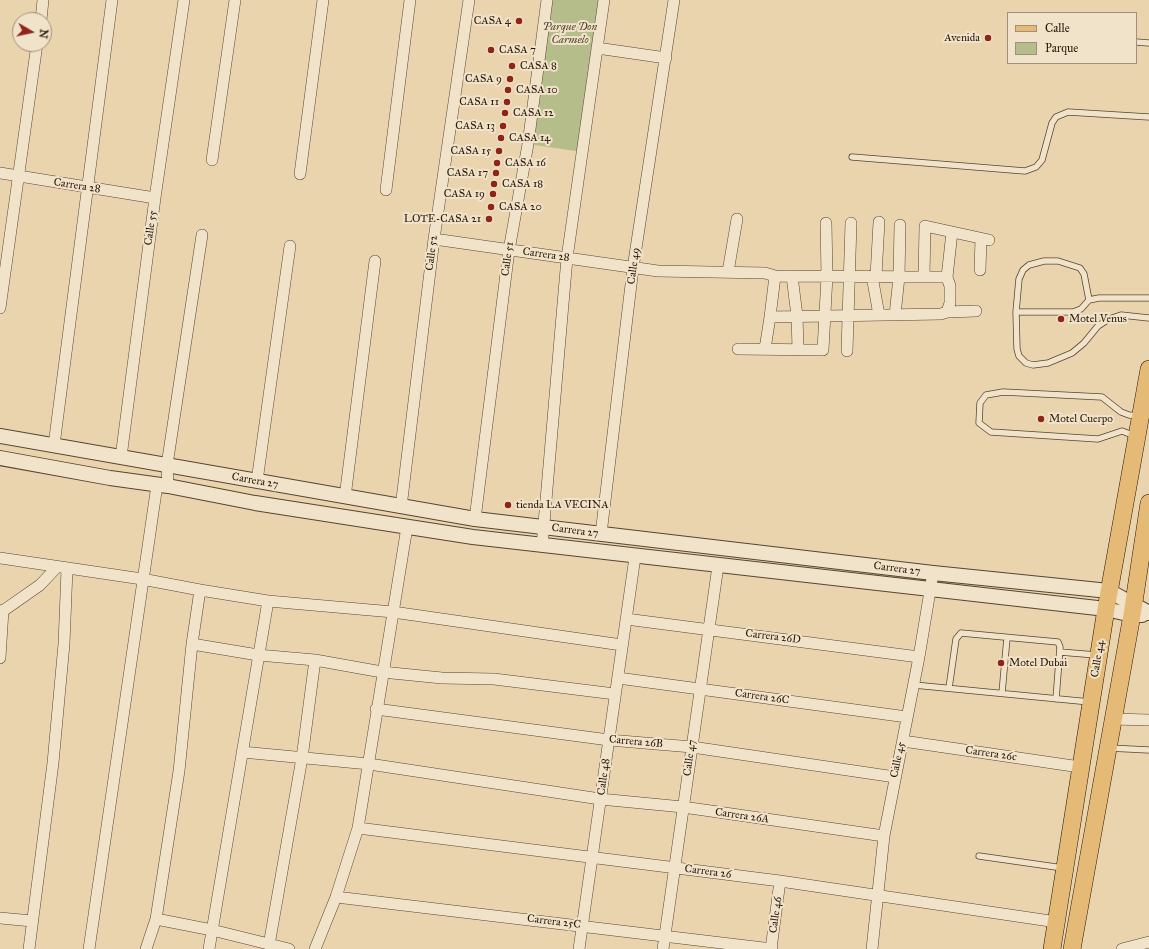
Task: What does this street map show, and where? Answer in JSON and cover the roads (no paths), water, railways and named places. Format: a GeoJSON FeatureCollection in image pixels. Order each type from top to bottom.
{"type":"FeatureCollection","features":[{"type":"Feature","properties":{"kind":"main road","name":"Calle 44"},"geometry":{"type":"LineString","coordinates":[[1052,949],[1066,869],[1080,767],[1092,702],[1109,591],[1142,416],[1149,369]]}},
{"type":"Feature","properties":{"kind":"main road"},"geometry":{"type":"LineString","coordinates":[[1072,949],[1107,748],[1141,567],[1149,503]]}},
{"type":"Feature","properties":{"kind":"street"},"geometry":{"type":"LineString","coordinates":[[42,12],[43,0]]}},
{"type":"Feature","properties":{"kind":"street"},"geometry":{"type":"LineString","coordinates":[[54,445],[112,0]]}},
{"type":"Feature","properties":{"kind":"street","name":"Calle 55"},"geometry":{"type":"LineString","coordinates":[[121,457],[155,198],[184,0]]}},
{"type":"Feature","properties":{"kind":"street"},"geometry":{"type":"LineString","coordinates":[[212,160],[235,0]]}},
{"type":"Feature","properties":{"kind":"street"},"geometry":{"type":"LineString","coordinates":[[300,174],[322,0]]}},
{"type":"Feature","properties":{"kind":"street"},"geometry":{"type":"LineString","coordinates":[[386,190],[410,0]]}},
{"type":"Feature","properties":{"kind":"street","name":"Calle 52"},"geometry":{"type":"LineString","coordinates":[[401,507],[434,239],[469,0]]}},
{"type":"Feature","properties":{"kind":"street","name":"Calle 51"},"geometry":{"type":"LineString","coordinates":[[475,519],[508,250],[528,144],[547,0]]}},
{"type":"Feature","properties":{"kind":"street"},"geometry":{"type":"LineString","coordinates":[[542,546],[567,258],[604,0]]}},
{"type":"Feature","properties":{"kind":"street","name":"Calle 49"},"geometry":{"type":"LineString","coordinates":[[601,534],[633,268],[674,0]]}},
{"type":"Feature","properties":{"kind":"street"},"geometry":{"type":"LineString","coordinates":[[597,48],[666,58]]}},
{"type":"Feature","properties":{"kind":"street"},"geometry":{"type":"LineString","coordinates":[[0,308],[36,52]]}},
{"type":"Feature","properties":{"kind":"street","name":"Carrera 28"},"geometry":{"type":"LineString","coordinates":[[0,173],[155,198]]}},
{"type":"Feature","properties":{"kind":"street"},"geometry":{"type":"LineString","coordinates":[[728,272],[737,219]]}},
{"type":"Feature","properties":{"kind":"street"},"geometry":{"type":"LineString","coordinates":[[879,222],[874,276],[879,315]]}},
{"type":"Feature","properties":{"kind":"street"},"geometry":{"type":"LineString","coordinates":[[738,348],[823,350],[827,276],[826,223]]}},
{"type":"Feature","properties":{"kind":"street"},"geometry":{"type":"LineString","coordinates":[[847,351],[851,276],[851,223]]}},
{"type":"Feature","properties":{"kind":"street"},"geometry":{"type":"LineString","coordinates":[[895,315],[899,277],[900,224]]}},
{"type":"Feature","properties":{"kind":"street"},"geometry":{"type":"LineString","coordinates":[[924,277],[925,226],[985,240],[980,270]]}},
{"type":"Feature","properties":{"kind":"street"},"geometry":{"type":"LineString","coordinates":[[947,312],[950,286],[947,277],[952,232]]}},
{"type":"Feature","properties":{"kind":"street"},"geometry":{"type":"LineString","coordinates":[[89,949],[142,579],[167,465],[202,235]]}},
{"type":"Feature","properties":{"kind":"street","name":"Carrera 28"},"geometry":{"type":"LineString","coordinates":[[434,239],[658,271],[764,273],[775,276],[947,277]]}},
{"type":"Feature","properties":{"kind":"street"},"geometry":{"type":"LineString","coordinates":[[257,481],[290,246]]}},
{"type":"Feature","properties":{"kind":"street"},"geometry":{"type":"LineString","coordinates":[[345,497],[375,261]]}},
{"type":"Feature","properties":{"kind":"street"},"geometry":{"type":"LineString","coordinates":[[765,349],[775,276]]}},
{"type":"Feature","properties":{"kind":"street"},"geometry":{"type":"LineString","coordinates":[[792,276],[797,316],[798,349]]}},
{"type":"Feature","properties":{"kind":"street"},"geometry":{"type":"LineString","coordinates":[[770,317],[941,314],[947,312],[976,311]]}},
{"type":"Feature","properties":{"kind":"street","name":"Carrera 27"},"geometry":{"type":"LineString","coordinates":[[0,436],[475,519],[933,573],[1109,591],[1133,610]]}},
{"type":"Feature","properties":{"kind":"street","name":"Carrera 27"},"geometry":{"type":"LineString","coordinates":[[0,458],[407,528],[542,546],[930,590],[1106,609],[1133,610],[1149,614]]}},
{"type":"Feature","properties":{"kind":"street"},"geometry":{"type":"LineString","coordinates":[[315,949],[336,897],[358,828],[382,672],[407,528]]}},
{"type":"Feature","properties":{"kind":"street","name":"Calle 48"},"geometry":{"type":"LineString","coordinates":[[579,949],[635,556]]}},
{"type":"Feature","properties":{"kind":"street"},"geometry":{"type":"LineString","coordinates":[[0,558],[142,579],[200,590],[268,600],[393,612],[622,645]]}},
{"type":"Feature","properties":{"kind":"street","name":"Calle 47"},"geometry":{"type":"LineString","coordinates":[[663,949],[663,935],[718,566]]}},
{"type":"Feature","properties":{"kind":"street"},"geometry":{"type":"LineString","coordinates":[[0,658],[2,611],[62,568]]}},
{"type":"Feature","properties":{"kind":"street"},"geometry":{"type":"LineString","coordinates":[[30,949],[32,921],[54,755],[64,644],[62,568]]}},
{"type":"Feature","properties":{"kind":"street","name":"Calle 45"},"geometry":{"type":"LineString","coordinates":[[872,949],[884,836],[894,777],[914,685],[933,573]]}},
{"type":"Feature","properties":{"kind":"street"},"geometry":{"type":"LineString","coordinates":[[146,949],[156,919],[179,772],[192,644],[200,590]]}},
{"type":"Feature","properties":{"kind":"street"},"geometry":{"type":"LineString","coordinates":[[209,949],[268,600]]}},
{"type":"Feature","properties":{"kind":"street","name":"Carrera 26D"},"geometry":{"type":"LineString","coordinates":[[626,619],[919,657]]}},
{"type":"Feature","properties":{"kind":"street"},"geometry":{"type":"LineString","coordinates":[[192,644],[258,655],[315,660],[382,672],[442,678],[494,679],[615,694]]}},
{"type":"Feature","properties":{"kind":"street"},"geometry":{"type":"LineString","coordinates":[[269,945],[302,758],[315,660]]}},
{"type":"Feature","properties":{"kind":"street","name":"Carrera 26C"},"geometry":{"type":"LineString","coordinates":[[618,678],[907,717]]}},
{"type":"Feature","properties":{"kind":"street","name":"Carrera 26B"},"geometry":{"type":"LineString","coordinates":[[376,709],[609,740],[692,747],[894,777]]}},
{"type":"Feature","properties":{"kind":"street"},"geometry":{"type":"LineString","coordinates":[[1113,718],[1149,720]]}},
{"type":"Feature","properties":{"kind":"street","name":"Carrera 26c"},"geometry":{"type":"LineString","coordinates":[[903,741],[1080,767]]}},
{"type":"Feature","properties":{"kind":"street","name":"Carrera 26A"},"geometry":{"type":"LineString","coordinates":[[242,752],[369,764],[600,799],[683,807],[884,836]]}},
{"type":"Feature","properties":{"kind":"street","name":"Carrera 26"},"geometry":{"type":"LineString","coordinates":[[358,828],[592,856],[674,869],[780,881],[1057,922]]}},
{"type":"Feature","properties":{"kind":"street","name":"Calle 46"},"geometry":{"type":"LineString","coordinates":[[771,949],[780,881]]}},
{"type":"Feature","properties":{"kind":"street","name":"Carrera 25C"},"geometry":{"type":"LineString","coordinates":[[336,897],[771,949]]}},
{"type":"Feature","properties":{"kind":"street"},"geometry":{"type":"LineString","coordinates":[[0,918],[32,921]]}},
{"type":"Feature","properties":{"kind":"street"},"geometry":{"type":"LineString","coordinates":[[156,919],[212,930],[289,949]]}},
{"type":"Feature","properties":{"kind":"street"},"geometry":{"type":"LineString","coordinates":[[1122,949],[1149,942]]}},
{"type":"Feature","properties":{"kind":"lane"},"geometry":{"type":"LineString","coordinates":[[1137,42],[1149,43]]}},
{"type":"Feature","properties":{"kind":"lane"},"geometry":{"type":"LineString","coordinates":[[852,157],[1025,171],[1036,167],[1042,160],[1052,123],[1056,117],[1068,112],[1149,117]]}},
{"type":"Feature","properties":{"kind":"lane"},"geometry":{"type":"LineString","coordinates":[[1089,300],[1084,274],[1080,268],[1058,262],[1044,261],[1029,265],[1023,270],[1019,279],[1016,312],[1017,349],[1019,356],[1026,363],[1033,365],[1048,362],[1072,353],[1084,343],[1098,326],[1109,319],[1121,315],[1149,318]]}},
{"type":"Feature","properties":{"kind":"lane"},"geometry":{"type":"LineString","coordinates":[[1016,312],[1073,312],[1081,309],[1089,300],[1099,298],[1149,298]]}},
{"type":"Feature","properties":{"kind":"lane"},"geometry":{"type":"LineString","coordinates":[[1138,437],[1122,431],[1098,439],[991,432],[979,423],[980,403],[986,395],[1003,392],[1102,397],[1121,412],[1129,415],[1142,416]]}},
{"type":"Feature","properties":{"kind":"lane"},"geometry":{"type":"LineString","coordinates":[[949,688],[956,639],[961,633],[1058,642],[1060,652],[1056,699]]}},
{"type":"Feature","properties":{"kind":"lane"},"geometry":{"type":"LineString","coordinates":[[1002,693],[1007,638]]}},
{"type":"Feature","properties":{"kind":"lane"},"geometry":{"type":"LineString","coordinates":[[1060,652],[1099,655]]}},
{"type":"Feature","properties":{"kind":"lane"},"geometry":{"type":"LineString","coordinates":[[914,685],[1092,702]]}},
{"type":"Feature","properties":{"kind":"lane"},"geometry":{"type":"LineString","coordinates":[[1107,748],[1149,750]]}},
{"type":"Feature","properties":{"kind":"lane"},"geometry":{"type":"LineString","coordinates":[[979,856],[1066,869]]}},
{"type":"Feature","properties":{"kind":"place","name":"CASA 4"},"geometry":{"type":"Point","coordinates":[519,21]}},
{"type":"Feature","properties":{"kind":"place","name":"Avenida"},"geometry":{"type":"Point","coordinates":[988,38]}},
{"type":"Feature","properties":{"kind":"place","name":"CASA 7"},"geometry":{"type":"Point","coordinates":[491,50]}},
{"type":"Feature","properties":{"kind":"place","name":"CASA 8"},"geometry":{"type":"Point","coordinates":[512,66]}},
{"type":"Feature","properties":{"kind":"place","name":"CASA 9"},"geometry":{"type":"Point","coordinates":[510,79]}},
{"type":"Feature","properties":{"kind":"place","name":"CASA 10"},"geometry":{"type":"Point","coordinates":[508,90]}},
{"type":"Feature","properties":{"kind":"place","name":"CASA 11"},"geometry":{"type":"Point","coordinates":[507,102]}},
{"type":"Feature","properties":{"kind":"place","name":"CASA 12"},"geometry":{"type":"Point","coordinates":[505,113]}},
{"type":"Feature","properties":{"kind":"place","name":"CASA 13"},"geometry":{"type":"Point","coordinates":[503,126]}},
{"type":"Feature","properties":{"kind":"place","name":"CASA 14"},"geometry":{"type":"Point","coordinates":[501,138]}},
{"type":"Feature","properties":{"kind":"place","name":"CASA 15"},"geometry":{"type":"Point","coordinates":[499,151]}},
{"type":"Feature","properties":{"kind":"place","name":"CASA 16"},"geometry":{"type":"Point","coordinates":[497,163]}},
{"type":"Feature","properties":{"kind":"place","name":"CASA 17"},"geometry":{"type":"Point","coordinates":[496,173]}},
{"type":"Feature","properties":{"kind":"place","name":"CASA 18"},"geometry":{"type":"Point","coordinates":[494,184]}},
{"type":"Feature","properties":{"kind":"place","name":"CASA 19"},"geometry":{"type":"Point","coordinates":[493,194]}},
{"type":"Feature","properties":{"kind":"place","name":"CASA 20"},"geometry":{"type":"Point","coordinates":[491,207]}},
{"type":"Feature","properties":{"kind":"place","name":"LOTE-CASA 21"},"geometry":{"type":"Point","coordinates":[489,219]}},
{"type":"Feature","properties":{"kind":"place","name":"Motel Venus"},"geometry":{"type":"Point","coordinates":[1061,319]}},
{"type":"Feature","properties":{"kind":"place","name":"Motel Cuerpo"},"geometry":{"type":"Point","coordinates":[1041,419]}},
{"type":"Feature","properties":{"kind":"place","name":"tienda LA VECINA"},"geometry":{"type":"Point","coordinates":[508,505]}},
{"type":"Feature","properties":{"kind":"place","name":"Motel Dubai"},"geometry":{"type":"Point","coordinates":[1001,663]}},
{"type":"Feature","properties":{"kind":"park label","name":"Parque Don Carmelo"},"geometry":{"type":"Point","coordinates":[570,33]}}]}
